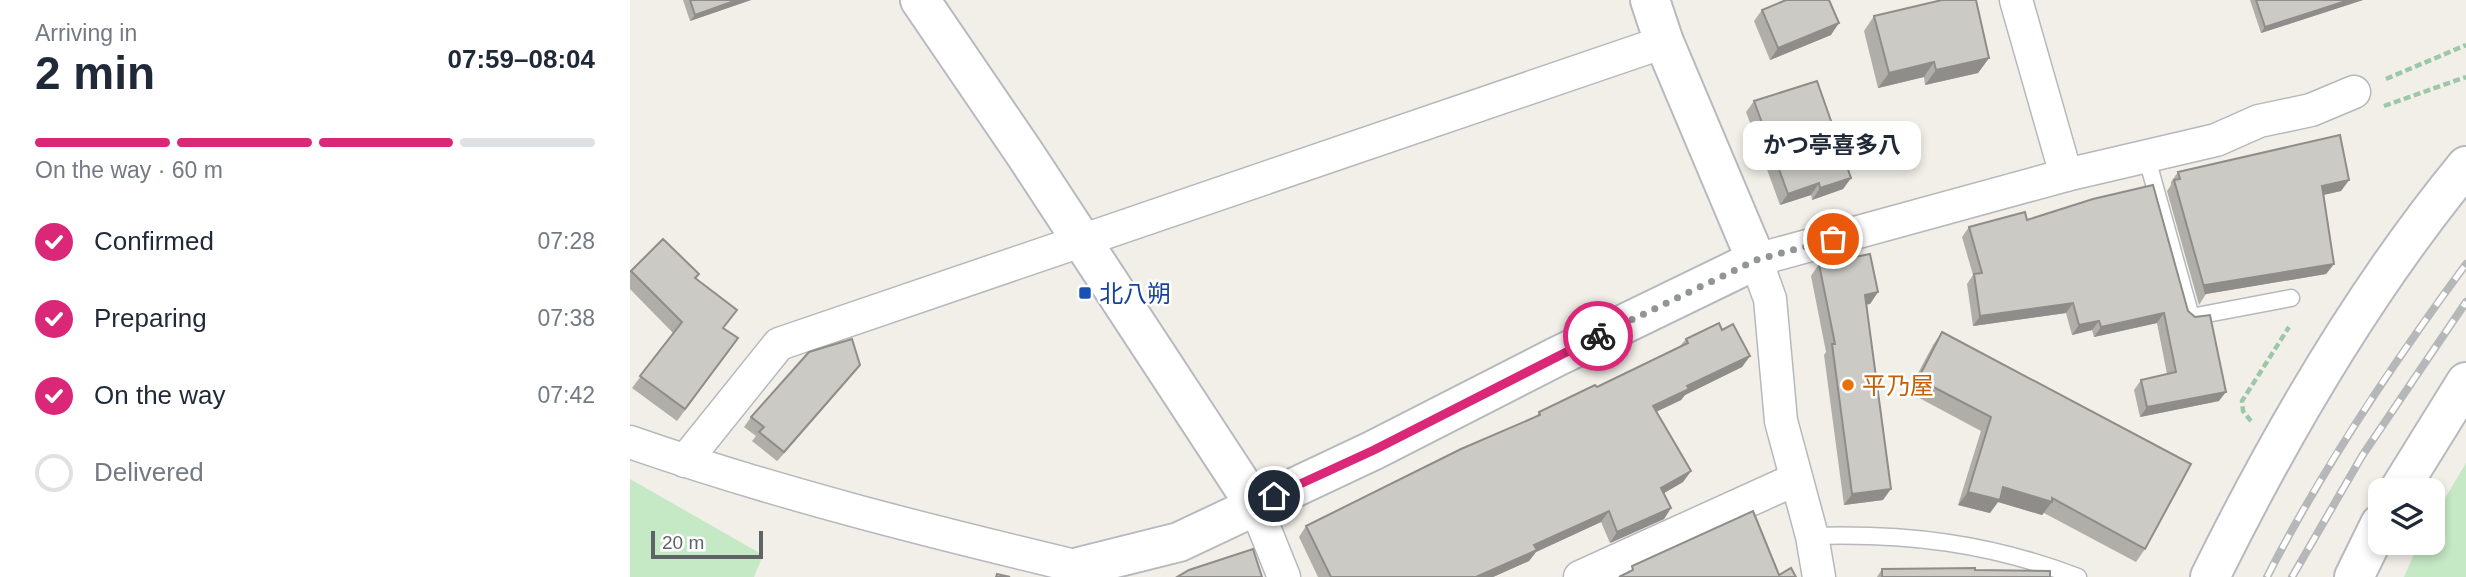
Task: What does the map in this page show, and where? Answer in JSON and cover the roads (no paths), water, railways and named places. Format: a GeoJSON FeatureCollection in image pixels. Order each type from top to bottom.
{"type":"FeatureCollection","features":[{"type":"Feature","properties":{"kind":"street"},"geometry":{"type":"LineString","coordinates":[[920,0],[1025,154],[1255,505],[1284,577]]}},
{"type":"Feature","properties":{"kind":"street"},"geometry":{"type":"LineString","coordinates":[[1650,0],[1664,42],[1770,299],[1781,421],[1812,536],[1819,577]]}},
{"type":"Feature","properties":{"kind":"street"},"geometry":{"type":"LineString","coordinates":[[2016,0],[2066,176]]}},
{"type":"Feature","properties":{"kind":"street"},"geometry":{"type":"LineString","coordinates":[[685,461],[779,344],[1664,42]]}},
{"type":"Feature","properties":{"kind":"street"},"geometry":{"type":"LineString","coordinates":[[630,442],[685,461],[906,526],[1078,572],[1178,542],[1374,450],[1556,357],[1756,260],[2146,155],[2216,140],[2259,121],[2365,101]]}},
{"type":"Feature","properties":{"kind":"street"},"geometry":{"type":"LineString","coordinates":[[2210,577],[2257,486],[2357,315],[2440,197],[2466,166]]}},
{"type":"Feature","properties":{"kind":"street"},"geometry":{"type":"LineString","coordinates":[[2406,478],[2466,382]]}},
{"type":"Feature","properties":{"kind":"street"},"geometry":{"type":"LineString","coordinates":[[1580,577],[1796,479]]}},
{"type":"Feature","properties":{"kind":"street"},"geometry":{"type":"LineString","coordinates":[[2354,577],[2368,548]]}},
{"type":"Feature","properties":{"kind":"lane"},"geometry":{"type":"LineString","coordinates":[[2146,155],[2191,317],[2291,298]]}},
{"type":"Feature","properties":{"kind":"lane"},"geometry":{"type":"LineString","coordinates":[[1812,536],[1868,534],[1939,540],[1994,550],[2078,577]]}},
{"type":"Feature","properties":{"kind":"railway"},"geometry":{"type":"LineString","coordinates":[[2267,577],[2311,496],[2360,416],[2466,264]]}},
{"type":"Feature","properties":{"kind":"railway"},"geometry":{"type":"LineString","coordinates":[[2292,577],[2362,456],[2466,302]]}},
{"type":"Feature","properties":{"kind":"place","name":"かつ亭喜多八"},"geometry":{"type":"Point","coordinates":[1833,239]}},
{"type":"Feature","properties":{"kind":"place","name":"北八朔"},"geometry":{"type":"Point","coordinates":[1085,293]}},
{"type":"Feature","properties":{"kind":"place","name":"平乃屋"},"geometry":{"type":"Point","coordinates":[1848,385]}}]}
